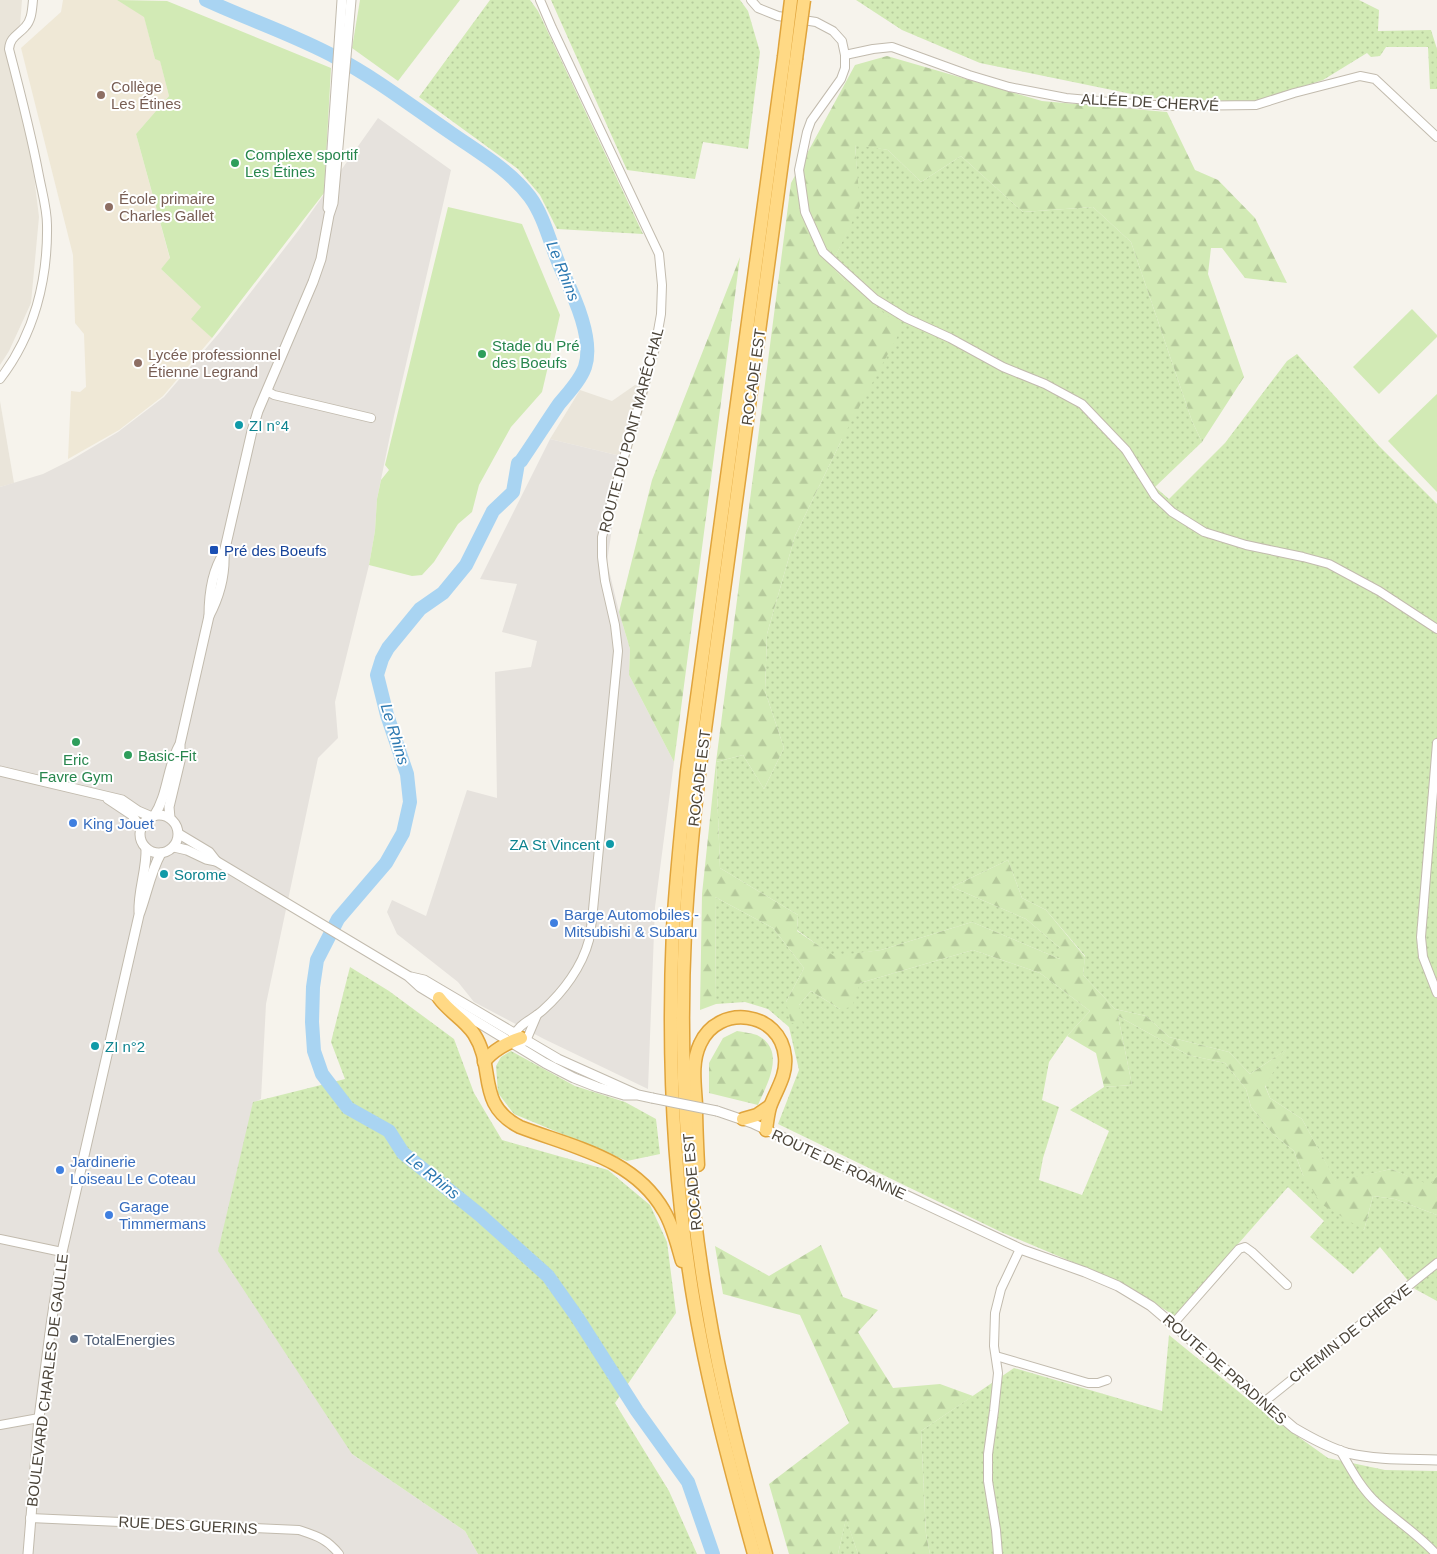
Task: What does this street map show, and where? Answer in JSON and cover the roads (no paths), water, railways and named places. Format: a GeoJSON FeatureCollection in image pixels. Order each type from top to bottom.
{"type":"FeatureCollection","features":[{"type":"Feature","properties":{"kind":"highway","name":"ROCADE EST"},"geometry":{"type":"LineString","coordinates":[[766,1554],[736,1446],[707,1302],[692,1197],[686,1119],[683,1017],[685,932],[690,853],[790,58],[791,0]]}},
{"type":"Feature","properties":{"kind":"highway","name":"ROCADE EST"},"geometry":{"type":"LineString","coordinates":[[754,1554],[724,1448],[689,1272],[681,1208],[674,1107],[673,930],[687,771],[790,58],[804,0]]}},
{"type":"Feature","properties":{"kind":"highway"},"geometry":{"type":"LineString","coordinates":[[438,998],[474,1034],[481,1050],[492,1100],[499,1112],[512,1122],[603,1158],[626,1170],[644,1185],[664,1212],[682,1263],[689,1272]]}},
{"type":"Feature","properties":{"kind":"highway"},"geometry":{"type":"LineString","coordinates":[[692,1197],[698,1178],[696,1056],[699,1045],[711,1027],[729,1018],[749,1018],[759,1021],[776,1034],[785,1054],[785,1065],[780,1084],[770,1106],[766,1130]]}},
{"type":"Feature","properties":{"kind":"highway"},"geometry":{"type":"LineString","coordinates":[[484,1062],[490,1055],[517,1040]]}},
{"type":"Feature","properties":{"kind":"highway"},"geometry":{"type":"LineString","coordinates":[[743,1119],[757,1115],[770,1106]]}},
{"type":"Feature","properties":{"kind":"street"},"geometry":{"type":"LineString","coordinates":[[0,379],[8,369],[27,335],[38,306],[45,264],[47,224],[44,200],[34,147],[10,49],[10,43],[15,35],[26,27],[29,21],[33,0]]}},
{"type":"Feature","properties":{"kind":"street"},"geometry":{"type":"LineString","coordinates":[[170,818],[169,807],[180,761],[180,744],[209,616],[216,603],[224,566],[224,553],[252,431],[321,258],[333,202],[340,83],[342,0]]}},
{"type":"Feature","properties":{"kind":"street"},"geometry":{"type":"LineString","coordinates":[[340,83],[349,36],[351,0]]}},
{"type":"Feature","properties":{"kind":"street","name":"ROUTE DU PONT MARÉCHAL"},"geometry":{"type":"LineString","coordinates":[[517,1040],[537,1015],[568,983],[578,967],[589,941],[618,651],[615,625],[605,581],[602,537],[608,510],[655,348],[661,314],[662,286],[659,254],[540,0]]}},
{"type":"Feature","properties":{"kind":"street"},"geometry":{"type":"LineString","coordinates":[[751,0],[758,8],[778,16],[816,22],[833,31],[842,41],[845,68],[841,79],[811,121],[799,170],[805,212],[823,252],[875,299],[906,318],[950,338],[1003,367],[1045,384],[1082,404],[1126,450],[1156,496],[1172,512],[1204,532],[1246,545],[1329,564],[1379,591],[1437,630]]}},
{"type":"Feature","properties":{"kind":"street","name":"ALLÉE DE CHERVÉ"},"geometry":{"type":"LineString","coordinates":[[845,55],[873,48],[892,47],[969,75],[1009,87],[1066,98],[1121,104],[1173,106],[1256,105],[1360,76],[1376,79],[1437,137]]}},
{"type":"Feature","properties":{"kind":"street"},"geometry":{"type":"LineString","coordinates":[[267,391],[274,395],[371,418]]}},
{"type":"Feature","properties":{"kind":"street"},"geometry":{"type":"LineString","coordinates":[[1437,743],[1421,937],[1423,957],[1437,993]]}},
{"type":"Feature","properties":{"kind":"street"},"geometry":{"type":"LineString","coordinates":[[179,834],[174,847],[169,851],[161,853],[151,852],[146,848],[141,838],[141,829],[145,822],[153,816],[162,802],[172,759],[180,744]]}},
{"type":"Feature","properties":{"kind":"street"},"geometry":{"type":"LineString","coordinates":[[0,771],[122,800],[138,811],[153,816],[160,815],[170,818],[175,823],[179,834],[209,852],[216,861]]}},
{"type":"Feature","properties":{"kind":"street"},"geometry":{"type":"LineString","coordinates":[[105,797],[132,815],[141,829]]}},
{"type":"Feature","properties":{"kind":"street"},"geometry":{"type":"LineString","coordinates":[[174,847],[216,861],[408,976],[420,987],[438,998],[517,1040]]}},
{"type":"Feature","properties":{"kind":"street","name":"BOULEVARD CHARLES DE GAULLE"},"geometry":{"type":"LineString","coordinates":[[139,915],[138,898],[146,866],[146,848]]}},
{"type":"Feature","properties":{"kind":"street","name":"BOULEVARD CHARLES DE GAULLE"},"geometry":{"type":"LineString","coordinates":[[28,1554],[39,1418],[50,1325],[62,1252],[139,915],[153,868],[161,853]]}},
{"type":"Feature","properties":{"kind":"street"},"geometry":{"type":"LineString","coordinates":[[408,976],[424,980],[517,1040]]}},
{"type":"Feature","properties":{"kind":"street","name":"ROUTE DU PONT MARÉCHAL"},"geometry":{"type":"LineString","coordinates":[[517,1040],[528,1019],[537,1015]]}},
{"type":"Feature","properties":{"kind":"street","name":"ROUTE DE ROANNE"},"geometry":{"type":"LineString","coordinates":[[517,1040],[638,1095],[717,1111],[743,1119],[1020,1249]]}},
{"type":"Feature","properties":{"kind":"street"},"geometry":{"type":"LineString","coordinates":[[0,1239],[62,1252]]}},
{"type":"Feature","properties":{"kind":"street"},"geometry":{"type":"LineString","coordinates":[[1173,1324],[1239,1249],[1245,1247],[1252,1252],[1287,1285]]}},
{"type":"Feature","properties":{"kind":"street"},"geometry":{"type":"LineString","coordinates":[[998,1554],[988,1481],[988,1454],[998,1373],[994,1346],[995,1313],[1002,1289],[1020,1249]]}},
{"type":"Feature","properties":{"kind":"street","name":"ROUTE DE PRADINES"},"geometry":{"type":"LineString","coordinates":[[1020,1249],[1118,1286],[1151,1306],[1294,1428],[1315,1440],[1340,1450],[1373,1457],[1437,1460]]}},
{"type":"Feature","properties":{"kind":"street","name":"CHEMIN DE CHERVE"},"geometry":{"type":"LineString","coordinates":[[1264,1402],[1437,1263]]}},
{"type":"Feature","properties":{"kind":"street"},"geometry":{"type":"LineString","coordinates":[[996,1356],[1088,1383],[1098,1383],[1107,1380]]}},
{"type":"Feature","properties":{"kind":"street"},"geometry":{"type":"LineString","coordinates":[[0,1425],[39,1418]]}},
{"type":"Feature","properties":{"kind":"street"},"geometry":{"type":"LineString","coordinates":[[1340,1450],[1360,1484],[1377,1503],[1426,1543],[1436,1554]]}},
{"type":"Feature","properties":{"kind":"street","name":"RUE DES GUERINS"},"geometry":{"type":"LineString","coordinates":[[30,1518],[299,1530],[317,1536],[331,1544],[339,1554]]}},
{"type":"Feature","properties":{"kind":"waterway","name":"Le Rhins"},"geometry":{"type":"LineString","coordinates":[[206,0],[305,42],[352,66],[483,154],[513,178],[536,206],[582,319],[587,344],[585,367],[577,382],[559,404],[518,463],[513,492],[493,511],[466,565],[443,593],[420,609],[388,648],[382,659],[377,675],[387,715],[407,774],[410,802],[403,833],[386,863],[338,919],[317,960],[313,987],[312,1022],[314,1051],[322,1074],[348,1108],[389,1131],[403,1153],[480,1215],[548,1276],[577,1317],[637,1411],[688,1482],[713,1554]]}},
{"type":"Feature","properties":{"kind":"place","name":"Collège Les Étines"},"geometry":{"type":"Point","coordinates":[101,95]}},
{"type":"Feature","properties":{"kind":"place","name":"Complexe sportif Les Étines"},"geometry":{"type":"Point","coordinates":[235,163]}},
{"type":"Feature","properties":{"kind":"place","name":"École primaire Charles Gallet"},"geometry":{"type":"Point","coordinates":[109,207]}},
{"type":"Feature","properties":{"kind":"place","name":"Stade du Pré des Boeufs"},"geometry":{"type":"Point","coordinates":[482,354]}},
{"type":"Feature","properties":{"kind":"place","name":"Lycée professionnel Étienne Legrand"},"geometry":{"type":"Point","coordinates":[138,363]}},
{"type":"Feature","properties":{"kind":"place","name":"ZI n°4"},"geometry":{"type":"Point","coordinates":[239,425]}},
{"type":"Feature","properties":{"kind":"place","name":"Pré des Boeufs"},"geometry":{"type":"Point","coordinates":[214,550]}},
{"type":"Feature","properties":{"kind":"place","name":"Eric Favre Gym"},"geometry":{"type":"Point","coordinates":[76,742]}},
{"type":"Feature","properties":{"kind":"place","name":"Basic-Fit"},"geometry":{"type":"Point","coordinates":[128,755]}},
{"type":"Feature","properties":{"kind":"place","name":"King Jouet"},"geometry":{"type":"Point","coordinates":[73,823]}},
{"type":"Feature","properties":{"kind":"place","name":"ZA St Vincent"},"geometry":{"type":"Point","coordinates":[610,844]}},
{"type":"Feature","properties":{"kind":"place","name":"Sorome"},"geometry":{"type":"Point","coordinates":[164,874]}},
{"type":"Feature","properties":{"kind":"place","name":"Barge Automobiles - Mitsubishi & Subaru"},"geometry":{"type":"Point","coordinates":[554,923]}},
{"type":"Feature","properties":{"kind":"place","name":"ZI n°2"},"geometry":{"type":"Point","coordinates":[95,1046]}},
{"type":"Feature","properties":{"kind":"place","name":"Jardinerie Loiseau Le Coteau"},"geometry":{"type":"Point","coordinates":[60,1170]}},
{"type":"Feature","properties":{"kind":"place","name":"Garage Timmermans"},"geometry":{"type":"Point","coordinates":[109,1215]}},
{"type":"Feature","properties":{"kind":"place","name":"TotalEnergies"},"geometry":{"type":"Point","coordinates":[74,1339]}}]}
